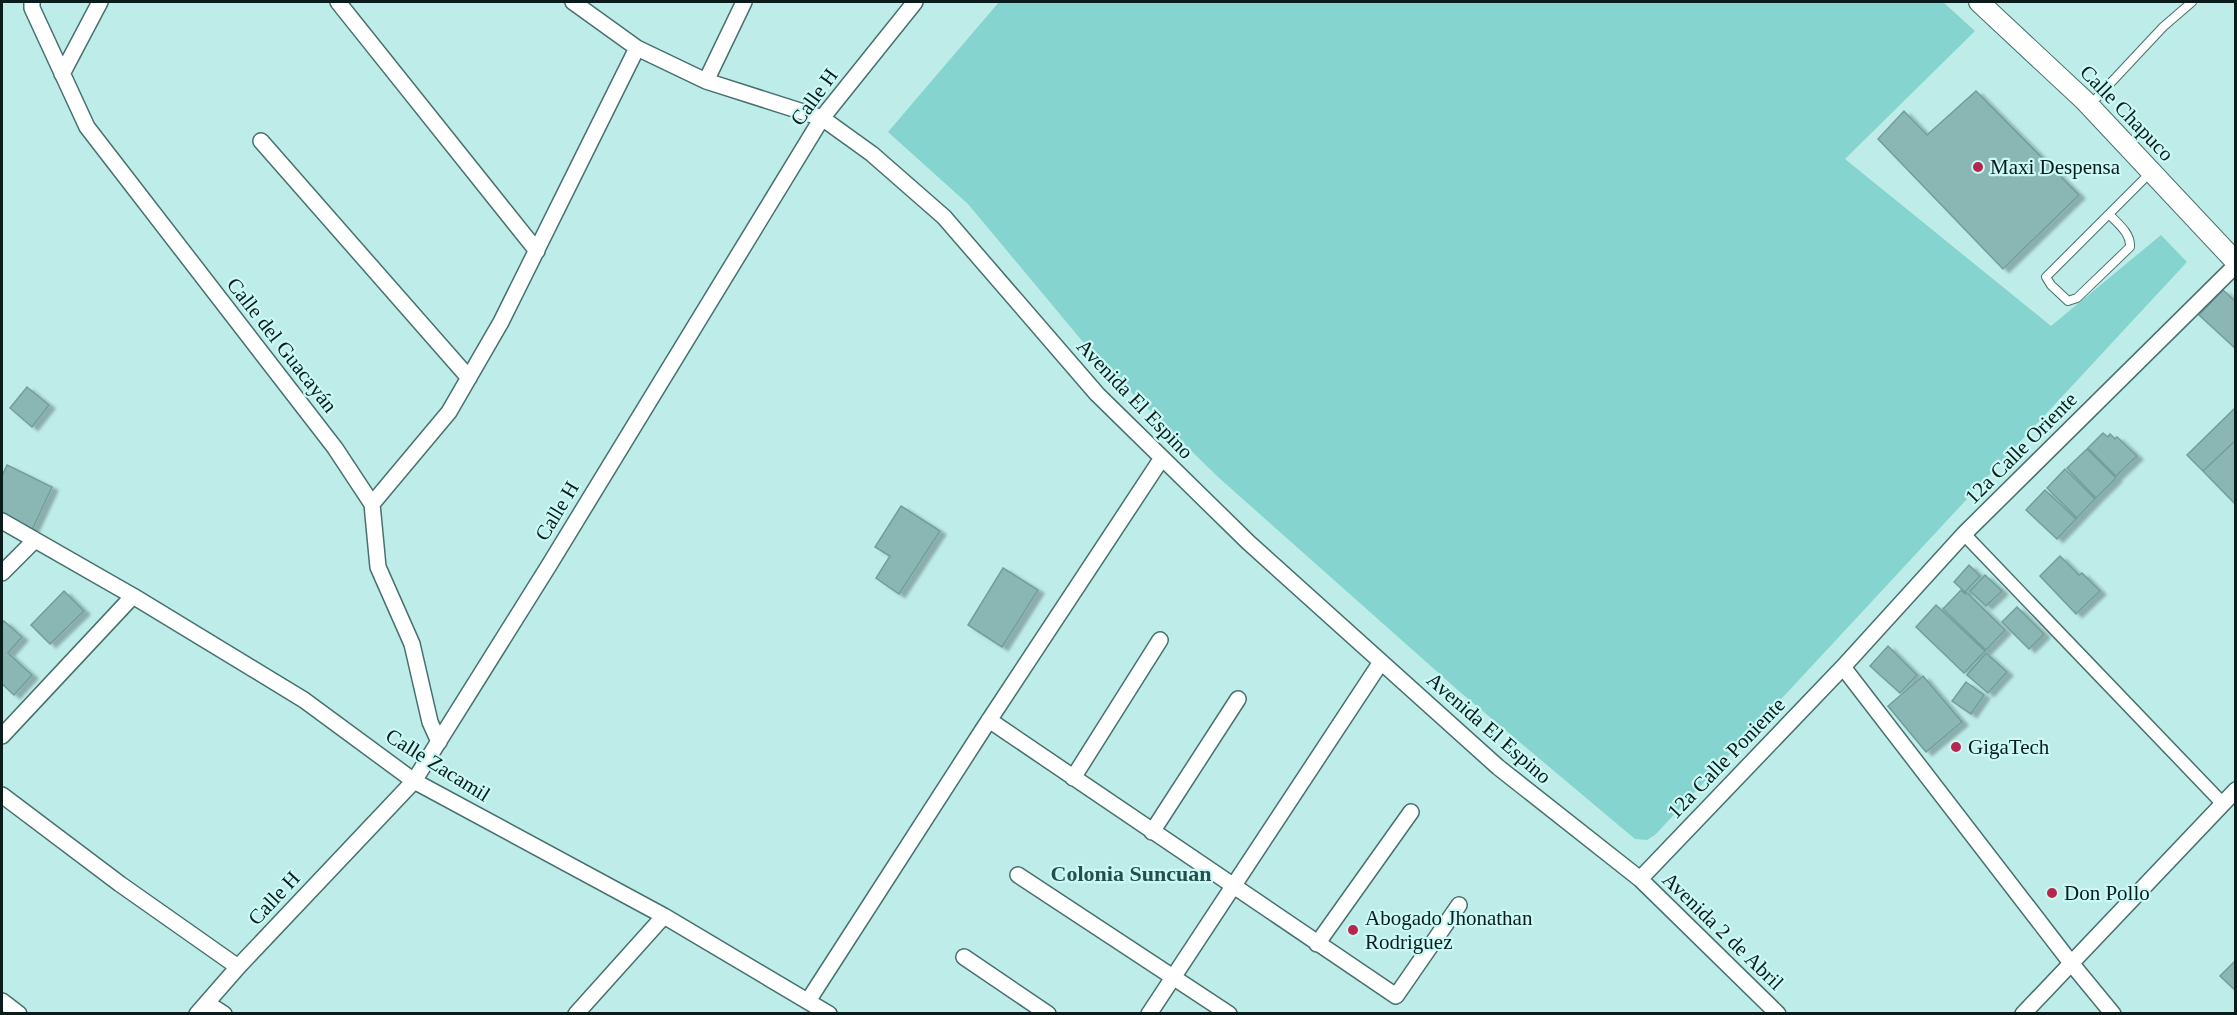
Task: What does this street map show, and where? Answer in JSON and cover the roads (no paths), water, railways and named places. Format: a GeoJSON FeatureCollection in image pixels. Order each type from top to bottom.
{"type":"FeatureCollection","features":[{"type":"Feature","properties":{"kind":"street","name":"Calle del Guacayán"},"geometry":{"type":"LineString","coordinates":[[32,2],[32,8],[87,127],[335,448],[372,504],[378,567],[412,644],[430,722],[439,742]]}},
{"type":"Feature","properties":{"kind":"street"},"geometry":{"type":"LineString","coordinates":[[62,74],[100,2]]}},
{"type":"Feature","properties":{"kind":"street"},"geometry":{"type":"LineString","coordinates":[[338,2],[537,250]]}},
{"type":"Feature","properties":{"kind":"street","name":"Avenida El Espino"},"geometry":{"type":"LineString","coordinates":[[573,2],[637,48],[706,81],[822,117],[872,154],[944,217],[1097,394],[1248,542],[1498,767],[1640,879]]}},
{"type":"Feature","properties":{"kind":"street"},"geometry":{"type":"LineString","coordinates":[[706,81],[744,2]]}},
{"type":"Feature","properties":{"kind":"street","name":"Calle H"},"geometry":{"type":"LineString","coordinates":[[202,1008],[414,781],[822,117],[915,2]]}},
{"type":"Feature","properties":{"kind":"street","name":"Calle Chapuco"},"geometry":{"type":"LineString","coordinates":[[1979,2],[2089,106],[2235,264]]}},
{"type":"Feature","properties":{"kind":"street"},"geometry":{"type":"LineString","coordinates":[[372,504],[449,412],[469,378],[501,322],[637,48]]}},
{"type":"Feature","properties":{"kind":"street"},"geometry":{"type":"LineString","coordinates":[[261,141],[469,378]]}},
{"type":"Feature","properties":{"kind":"street","name":"12a Calle Oriente"},"geometry":{"type":"LineString","coordinates":[[1843,667],[1964,534],[2235,264]]}},
{"type":"Feature","properties":{"kind":"street"},"geometry":{"type":"LineString","coordinates":[[808,1001],[989,720],[1162,458]]}},
{"type":"Feature","properties":{"kind":"street","name":"Calle Zacamil"},"geometry":{"type":"LineString","coordinates":[[2,521],[133,596],[304,700],[414,781],[664,916],[829,1014]]}},
{"type":"Feature","properties":{"kind":"street"},"geometry":{"type":"LineString","coordinates":[[1964,534],[2223,804]]}},
{"type":"Feature","properties":{"kind":"street"},"geometry":{"type":"LineString","coordinates":[[2,573],[35,540]]}},
{"type":"Feature","properties":{"kind":"street"},"geometry":{"type":"LineString","coordinates":[[2,736],[133,596]]}},
{"type":"Feature","properties":{"kind":"street"},"geometry":{"type":"LineString","coordinates":[[1073,778],[1160,640]]}},
{"type":"Feature","properties":{"kind":"street"},"geometry":{"type":"LineString","coordinates":[[1149,1014],[1381,662]]}},
{"type":"Feature","properties":{"kind":"street"},"geometry":{"type":"LineString","coordinates":[[1843,667],[2071,963],[2113,1014]]}},
{"type":"Feature","properties":{"kind":"street","name":"12a Calle Poniente"},"geometry":{"type":"LineString","coordinates":[[1640,879],[1843,667]]}},
{"type":"Feature","properties":{"kind":"street"},"geometry":{"type":"LineString","coordinates":[[1152,832],[1238,699]]}},
{"type":"Feature","properties":{"kind":"street"},"geometry":{"type":"LineString","coordinates":[[989,720],[1396,996],[1459,905]]}},
{"type":"Feature","properties":{"kind":"street"},"geometry":{"type":"LineString","coordinates":[[2023,1014],[2235,790]]}},
{"type":"Feature","properties":{"kind":"street"},"geometry":{"type":"LineString","coordinates":[[2,795],[120,884],[238,967]]}},
{"type":"Feature","properties":{"kind":"street"},"geometry":{"type":"LineString","coordinates":[[1317,944],[1411,812]]}},
{"type":"Feature","properties":{"kind":"street"},"geometry":{"type":"LineString","coordinates":[[1018,875],[1229,1014]]}},
{"type":"Feature","properties":{"kind":"street","name":"Avenida 2 de Abril"},"geometry":{"type":"LineString","coordinates":[[1640,879],[1778,1014]]}},
{"type":"Feature","properties":{"kind":"street"},"geometry":{"type":"LineString","coordinates":[[576,1014],[664,916]]}},
{"type":"Feature","properties":{"kind":"street"},"geometry":{"type":"LineString","coordinates":[[964,957],[1048,1014]]}},
{"type":"Feature","properties":{"kind":"street"},"geometry":{"type":"LineString","coordinates":[[2,1001],[18,1014]]}},
{"type":"Feature","properties":{"kind":"street"},"geometry":{"type":"LineString","coordinates":[[202,1008],[224,1014]]}},
{"type":"Feature","properties":{"kind":"lane"},"geometry":{"type":"LineString","coordinates":[[2089,106],[2163,27],[2192,2]]}},
{"type":"Feature","properties":{"kind":"lane"},"geometry":{"type":"LineString","coordinates":[[2109,214],[2126,232],[2130,240],[2130,248],[2077,298],[2068,301],[2046,277],[2151,171]]}},
{"type":"Feature","properties":{"kind":"place","name":"Maxi Despensa"},"geometry":{"type":"Point","coordinates":[1978,167]}},
{"type":"Feature","properties":{"kind":"place","name":"GigaTech"},"geometry":{"type":"Point","coordinates":[1956,747]}},
{"type":"Feature","properties":{"kind":"place","name":"Don Pollo"},"geometry":{"type":"Point","coordinates":[2052,893]}},
{"type":"Feature","properties":{"kind":"place","name":"Abogado Jhonathan Rodriguez"},"geometry":{"type":"Point","coordinates":[1353,930]}},
{"type":"Feature","properties":{"kind":"district","name":"Colonia Suncuan"},"geometry":{"type":"Point","coordinates":[1131,873]}}]}
